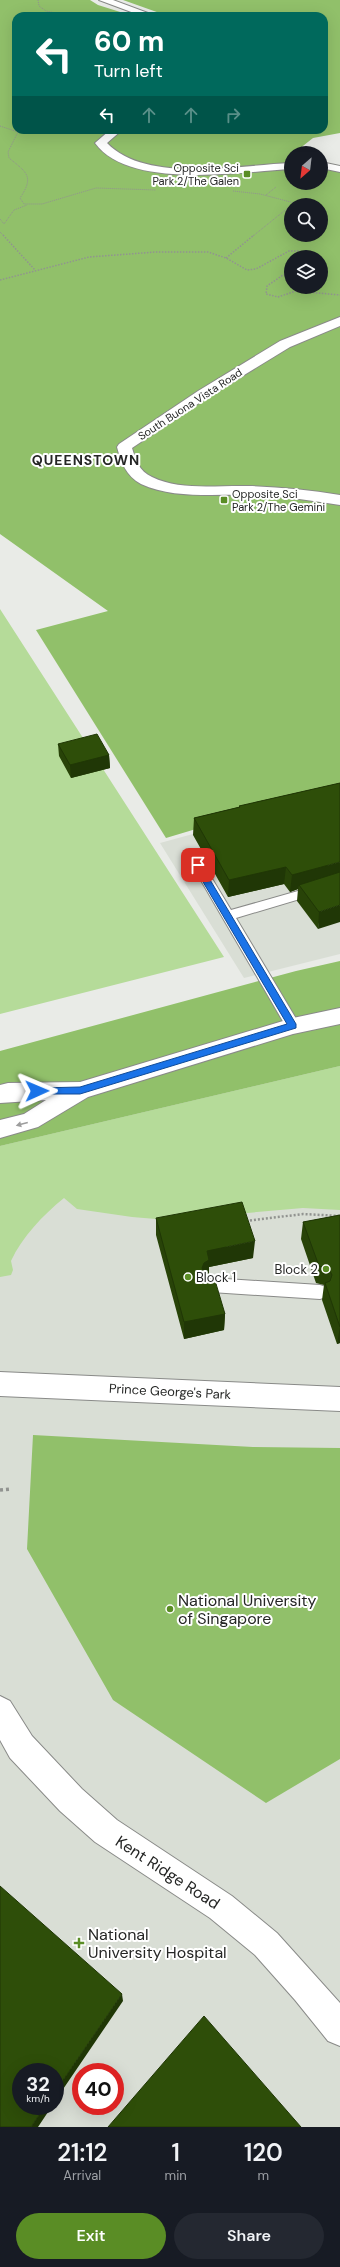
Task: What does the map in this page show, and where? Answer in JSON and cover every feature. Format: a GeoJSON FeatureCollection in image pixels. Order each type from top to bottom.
{"type":"FeatureCollection","features":[{"type":"Feature","properties":{"kind":"street"},"geometry":{"type":"LineString","coordinates":[[104,0],[139,12]]}},
{"type":"Feature","properties":{"kind":"street"},"geometry":{"type":"LineString","coordinates":[[112,134],[100,143],[114,156],[141,166],[186,172],[284,166]]}},
{"type":"Feature","properties":{"kind":"street"},"geometry":{"type":"LineString","coordinates":[[328,166],[340,169]]}},
{"type":"Feature","properties":{"kind":"street","name":"South Buona Vista Road"},"geometry":{"type":"LineString","coordinates":[[340,321],[285,344],[203,394],[124,447],[130,463],[137,474],[152,483],[190,489],[237,490],[313,495],[340,500]]}},
{"type":"Feature","properties":{"kind":"street"},"geometry":{"type":"LineString","coordinates":[[0,1130],[30,1121],[80,1091],[293,1026],[340,1016]]}},
{"type":"Feature","properties":{"kind":"street"},"geometry":{"type":"LineString","coordinates":[[0,1094],[8,1092],[80,1091]]}},
{"type":"Feature","properties":{"kind":"street","name":"Prince George's Park"},"geometry":{"type":"LineString","coordinates":[[0,1384],[340,1399]]}},
{"type":"Feature","properties":{"kind":"street","name":"Kent Ridge Road"},"geometry":{"type":"LineString","coordinates":[[0,1711],[21,1747],[71,1800],[106,1831],[227,1911],[266,1944],[307,1988],[340,2029]]}},
{"type":"Feature","properties":{"kind":"lane"},"geometry":{"type":"LineString","coordinates":[[198,865],[293,1026]]}},
{"type":"Feature","properties":{"kind":"lane"},"geometry":{"type":"LineString","coordinates":[[228,916],[340,883]]}},
{"type":"Feature","properties":{"kind":"lane"},"geometry":{"type":"LineString","coordinates":[[211,1285],[320,1292]]}},
{"type":"Feature","properties":{"kind":"path"},"geometry":{"type":"LineString","coordinates":[[38,0],[39,6],[46,11],[51,12]]}},
{"type":"Feature","properties":{"kind":"path"},"geometry":{"type":"LineString","coordinates":[[0,126],[12,129]]}},
{"type":"Feature","properties":{"kind":"path"},"geometry":{"type":"LineString","coordinates":[[17,134],[8,152],[9,158],[22,166],[28,176],[28,186],[20,200],[28,205]]}},
{"type":"Feature","properties":{"kind":"path"},"geometry":{"type":"LineString","coordinates":[[0,219],[4,224],[14,210],[28,205],[42,204],[96,188],[160,190]]}},
{"type":"Feature","properties":{"kind":"path"},"geometry":{"type":"LineString","coordinates":[[230,191],[260,194],[284,200]]}},
{"type":"Feature","properties":{"kind":"path"},"geometry":{"type":"LineString","coordinates":[[226,258],[284,211]]}},
{"type":"Feature","properties":{"kind":"path"},"geometry":{"type":"LineString","coordinates":[[0,232],[35,270]]}},
{"type":"Feature","properties":{"kind":"path"},"geometry":{"type":"LineString","coordinates":[[0,280],[89,257],[196,250],[226,258],[241,268],[250,270],[284,253]]}},
{"type":"Feature","properties":{"kind":"path"},"geometry":{"type":"LineString","coordinates":[[284,275],[267,286],[266,294],[274,298],[288,294]]}},
{"type":"Feature","properties":{"kind":"path"},"geometry":{"type":"LineString","coordinates":[[322,294],[340,296]]}},
{"type":"Feature","properties":{"kind":"path"},"geometry":{"type":"LineString","coordinates":[[246,1221],[303,1214],[340,1216]]}},
{"type":"Feature","properties":{"kind":"path"},"geometry":{"type":"LineString","coordinates":[[0,1490],[11,1488]]}},
{"type":"Feature","properties":{"kind":"shaded area"},"geometry":{"type":"Polygon","coordinates":[[[340,794],[340,954],[244,978],[160,843],[340,794]]]}},
{"type":"Feature","properties":{"kind":"shaded area","name":"National University of Singapore"},"geometry":{"type":"Polygon","coordinates":[[[340,1066],[340,2127],[0,2127],[0,1146],[340,1066]]]}},
{"type":"Feature","properties":{"kind":"green space"},"geometry":{"type":"Polygon","coordinates":[[[0,0],[90,0],[98,5],[120,12],[12,12],[12,134],[328,134],[328,12],[157,12],[123,0],[340,0],[340,133],[313,138],[303,146],[284,146],[284,190],[328,190],[328,166],[340,169],[340,786],[166,838],[36,630],[108,611],[0,534],[0,0]]]}},
{"type":"Feature","properties":{"kind":"green space"},"geometry":{"type":"Polygon","coordinates":[[[0,609],[224,957],[0,1014],[0,609]]]}},
{"type":"Feature","properties":{"kind":"green space"},"geometry":{"type":"Polygon","coordinates":[[[340,961],[340,1066],[0,1146],[0,1051],[296,971],[340,961]]]}},
{"type":"Feature","properties":{"kind":"green space"},"geometry":{"type":"Polygon","coordinates":[[[340,1066],[340,1210],[303,1208],[168,1220],[132,1217],[77,1209],[64,1198],[41,1219],[21,1243],[11,1261],[13,1270],[11,1275],[0,1277],[0,1146],[340,1066]]]}},
{"type":"Feature","properties":{"kind":"green space"},"geometry":{"type":"Polygon","coordinates":[[[33,1435],[253,1447],[340,1448],[340,1759],[266,1803],[113,1700],[27,1549],[33,1435]]]}},
{"type":"Feature","properties":{"kind":"building"},"geometry":{"type":"Polygon","coordinates":[[[97,734],[109,755],[70,765],[58,744],[97,734]]]}},
{"type":"Feature","properties":{"kind":"building"},"geometry":{"type":"Polygon","coordinates":[[[340,783],[340,862],[292,875],[286,867],[229,880],[194,818],[240,807],[239,806],[340,783]]]}},
{"type":"Feature","properties":{"kind":"building"},"geometry":{"type":"Polygon","coordinates":[[[340,872],[340,905],[319,912],[299,885],[340,872]]]}},
{"type":"Feature","properties":{"kind":"building","name":"Block 1"},"geometry":{"type":"Polygon","coordinates":[[[242,1202],[255,1241],[207,1251],[209,1260],[204,1263],[202,1268],[205,1275],[214,1277],[225,1314],[184,1322],[156,1218],[242,1202]]]}},
{"type":"Feature","properties":{"kind":"building"},"geometry":{"type":"Polygon","coordinates":[[[340,1215],[340,1327],[325,1283],[330,1281],[332,1275],[329,1269],[319,1266],[303,1222],[340,1215]]]}},
{"type":"Feature","properties":{"kind":"building"},"geometry":{"type":"Polygon","coordinates":[[[0,1886],[122,1994],[75,2063],[72,2063],[72,2067],[64,2079],[64,2063],[12,2063],[12,2115],[39,2115],[31,2127],[0,2127],[0,1886]]]}},
{"type":"Feature","properties":{"kind":"building"},"geometry":{"type":"Polygon","coordinates":[[[204,2016],[301,2127],[108,2127],[118,2115],[124,2115],[124,2108],[204,2016]]]}},
{"type":"Feature","properties":{"kind":"place","name":"Opposite Sci Park 2/The Galen"},"geometry":{"type":"Point","coordinates":[247,174]}},
{"type":"Feature","properties":{"kind":"place","name":"Opposite Sci Park 2/The Gemini"},"geometry":{"type":"Point","coordinates":[224,500]}},
{"type":"Feature","properties":{"kind":"place","name":"Block 2"},"geometry":{"type":"Point","coordinates":[326,1269]}},
{"type":"Feature","properties":{"kind":"place","name":"Block 1"},"geometry":{"type":"Point","coordinates":[188,1277]}},
{"type":"Feature","properties":{"kind":"place","name":"National University of Singapore"},"geometry":{"type":"Point","coordinates":[170,1609]}},
{"type":"Feature","properties":{"kind":"place","name":"National University Hospital"},"geometry":{"type":"Point","coordinates":[79,1943]}},
{"type":"Feature","properties":{"kind":"district","name":"QUEENSTOWN"},"geometry":{"type":"Point","coordinates":[86,460]}},
{"type":"Feature","properties":{"kind":"route"},"geometry":{"type":"LineString","coordinates":[[37,1091],[80,1091],[293,1026],[198,865]]}}]}
